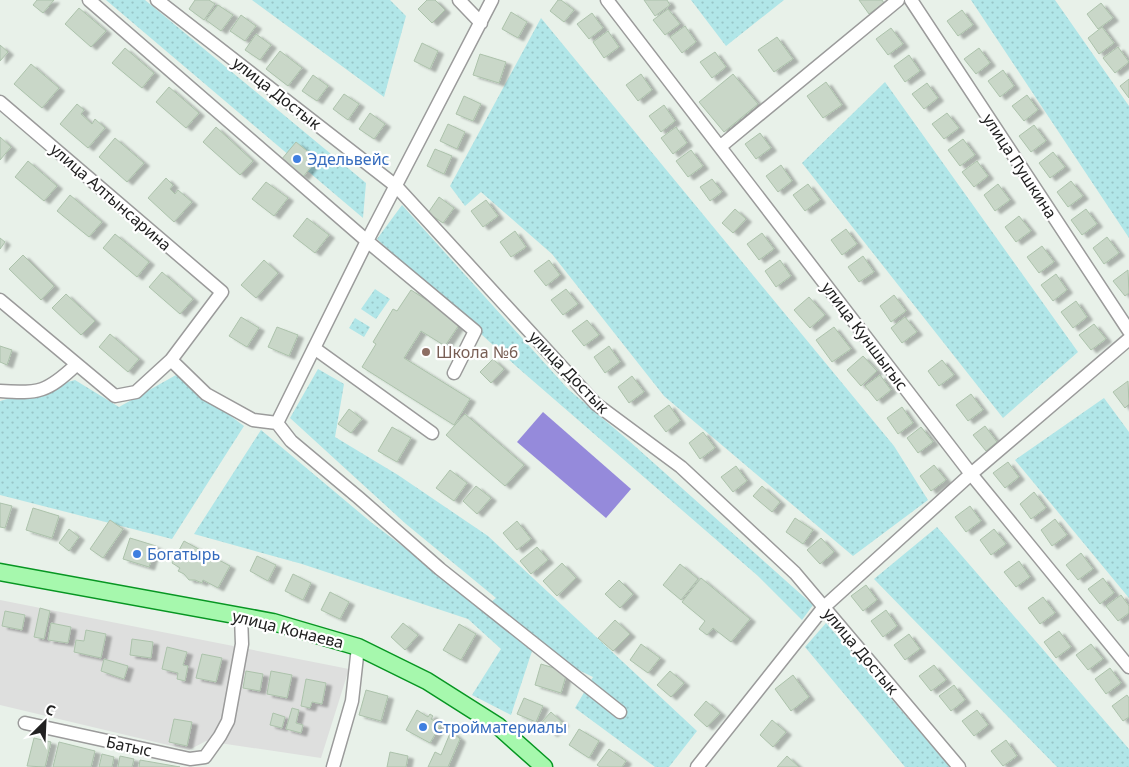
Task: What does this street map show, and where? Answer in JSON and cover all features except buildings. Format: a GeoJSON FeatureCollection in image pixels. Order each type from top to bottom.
{"type":"FeatureCollection","features":[{"type":"Feature","properties":{"kind":"main road","name":"улица Конаева"},"geometry":{"type":"LineString","coordinates":[[0,572],[273,622],[358,647],[427,681],[498,726],[544,767]]}},
{"type":"Feature","properties":{"kind":"street"},"geometry":{"type":"LineString","coordinates":[[89,0],[367,242],[475,331],[454,373]]}},
{"type":"Feature","properties":{"kind":"street","name":"улица Достык"},"geometry":{"type":"LineString","coordinates":[[157,0],[396,186],[596,404],[681,467],[795,573],[959,767]]}},
{"type":"Feature","properties":{"kind":"street"},"geometry":{"type":"LineString","coordinates":[[459,0],[482,23]]}},
{"type":"Feature","properties":{"kind":"street"},"geometry":{"type":"LineString","coordinates":[[277,423],[367,242],[482,23],[492,0]]}},
{"type":"Feature","properties":{"kind":"street","name":"улица Куншыгыс"},"geometry":{"type":"LineString","coordinates":[[607,0],[971,474],[1129,667]]}},
{"type":"Feature","properties":{"kind":"street"},"geometry":{"type":"LineString","coordinates":[[721,146],[898,0]]}},
{"type":"Feature","properties":{"kind":"street","name":"улица Пушкина"},"geometry":{"type":"LineString","coordinates":[[911,0],[1129,331]]}},
{"type":"Feature","properties":{"kind":"street","name":"улица Алтынсарина"},"geometry":{"type":"LineString","coordinates":[[0,102],[222,292],[171,360]]}},
{"type":"Feature","properties":{"kind":"street"},"geometry":{"type":"LineString","coordinates":[[0,300],[115,396],[136,392],[171,360],[206,394],[253,420],[277,423],[291,441],[434,564],[620,712]]}},
{"type":"Feature","properties":{"kind":"street"},"geometry":{"type":"LineString","coordinates":[[697,767],[824,607],[971,474],[1129,339]]}},
{"type":"Feature","properties":{"kind":"street"},"geometry":{"type":"LineString","coordinates":[[314,348],[432,434]]}},
{"type":"Feature","properties":{"kind":"street"},"geometry":{"type":"LineString","coordinates":[[0,390],[27,393],[38,391],[58,381],[76,365]]}},
{"type":"Feature","properties":{"kind":"street","name":"Батыс"},"geometry":{"type":"LineString","coordinates":[[25,723],[190,759],[205,757],[228,721],[242,644],[241,616]]}},
{"type":"Feature","properties":{"kind":"street"},"geometry":{"type":"LineString","coordinates":[[333,767],[352,701],[358,647]]}},
{"type":"Feature","properties":{"kind":"shaded area"},"geometry":{"type":"Polygon","coordinates":[[[106,0],[145,0],[366,183],[363,218],[106,0]]]}},
{"type":"Feature","properties":{"kind":"shaded area"},"geometry":{"type":"Polygon","coordinates":[[[252,0],[390,0],[406,16],[384,97],[252,0]]]}},
{"type":"Feature","properties":{"kind":"shaded area"},"geometry":{"type":"Polygon","coordinates":[[[691,0],[784,0],[726,46],[691,0]]]}},
{"type":"Feature","properties":{"kind":"shaded area"},"geometry":{"type":"Polygon","coordinates":[[[971,0],[1055,0],[1129,106],[1129,238],[971,0]]]}},
{"type":"Feature","properties":{"kind":"shaded area"},"geometry":{"type":"Polygon","coordinates":[[[541,18],[894,446],[928,500],[853,556],[664,396],[552,254],[481,192],[465,206],[450,186],[541,18]]]}},
{"type":"Feature","properties":{"kind":"shaded area"},"geometry":{"type":"Polygon","coordinates":[[[885,82],[1078,352],[1003,418],[802,163],[885,82]]]}},
{"type":"Feature","properties":{"kind":"shaded area"},"geometry":{"type":"Polygon","coordinates":[[[402,205],[568,389],[813,605],[802,620],[758,576],[517,367],[377,239],[402,205]]]}},
{"type":"Feature","properties":{"kind":"shaded area"},"geometry":{"type":"Polygon","coordinates":[[[375,289],[390,299],[376,319],[361,309],[375,289]]]}},
{"type":"Feature","properties":{"kind":"shaded area"},"geometry":{"type":"Polygon","coordinates":[[[355,318],[370,327],[364,337],[349,328],[355,318]]]}},
{"type":"Feature","properties":{"kind":"shaded area"},"geometry":{"type":"Polygon","coordinates":[[[318,369],[344,384],[335,437],[398,475],[488,536],[697,731],[669,767],[655,767],[575,708],[593,677],[533,648],[511,715],[472,695],[501,649],[468,619],[302,564],[194,534],[261,430],[372,523],[484,608],[496,598],[406,524],[290,418],[318,369]]]}},
{"type":"Feature","properties":{"kind":"shaded area"},"geometry":{"type":"Polygon","coordinates":[[[176,375],[244,426],[172,539],[0,495],[0,401],[75,380],[119,407],[176,375]]]}},
{"type":"Feature","properties":{"kind":"shaded area"},"geometry":{"type":"Polygon","coordinates":[[[1104,398],[1129,432],[1129,598],[1015,460],[1104,398]]]}},
{"type":"Feature","properties":{"kind":"shaded area"},"geometry":{"type":"Polygon","coordinates":[[[543,412],[631,489],[606,518],[517,442],[543,412]]]}},
{"type":"Feature","properties":{"kind":"shaded area"},"geometry":{"type":"Polygon","coordinates":[[[937,527],[1129,749],[1129,767],[1057,767],[874,579],[937,527]]]}},
{"type":"Feature","properties":{"kind":"shaded area"},"geometry":{"type":"Polygon","coordinates":[[[0,600],[349,669],[321,758],[206,741],[189,750],[0,705],[0,600]]]}},
{"type":"Feature","properties":{"kind":"shaded area"},"geometry":{"type":"Polygon","coordinates":[[[826,623],[950,767],[905,767],[805,647],[826,623]]]}},
{"type":"Feature","properties":{"kind":"place","name":"Эдельвейс"},"geometry":{"type":"Point","coordinates":[297,159]}},
{"type":"Feature","properties":{"kind":"place","name":"Школа №6"},"geometry":{"type":"Point","coordinates":[426,352]}},
{"type":"Feature","properties":{"kind":"place","name":"Богатырь"},"geometry":{"type":"Point","coordinates":[137,554]}},
{"type":"Feature","properties":{"kind":"place","name":"Стройматериалы"},"geometry":{"type":"Point","coordinates":[423,727]}}]}
